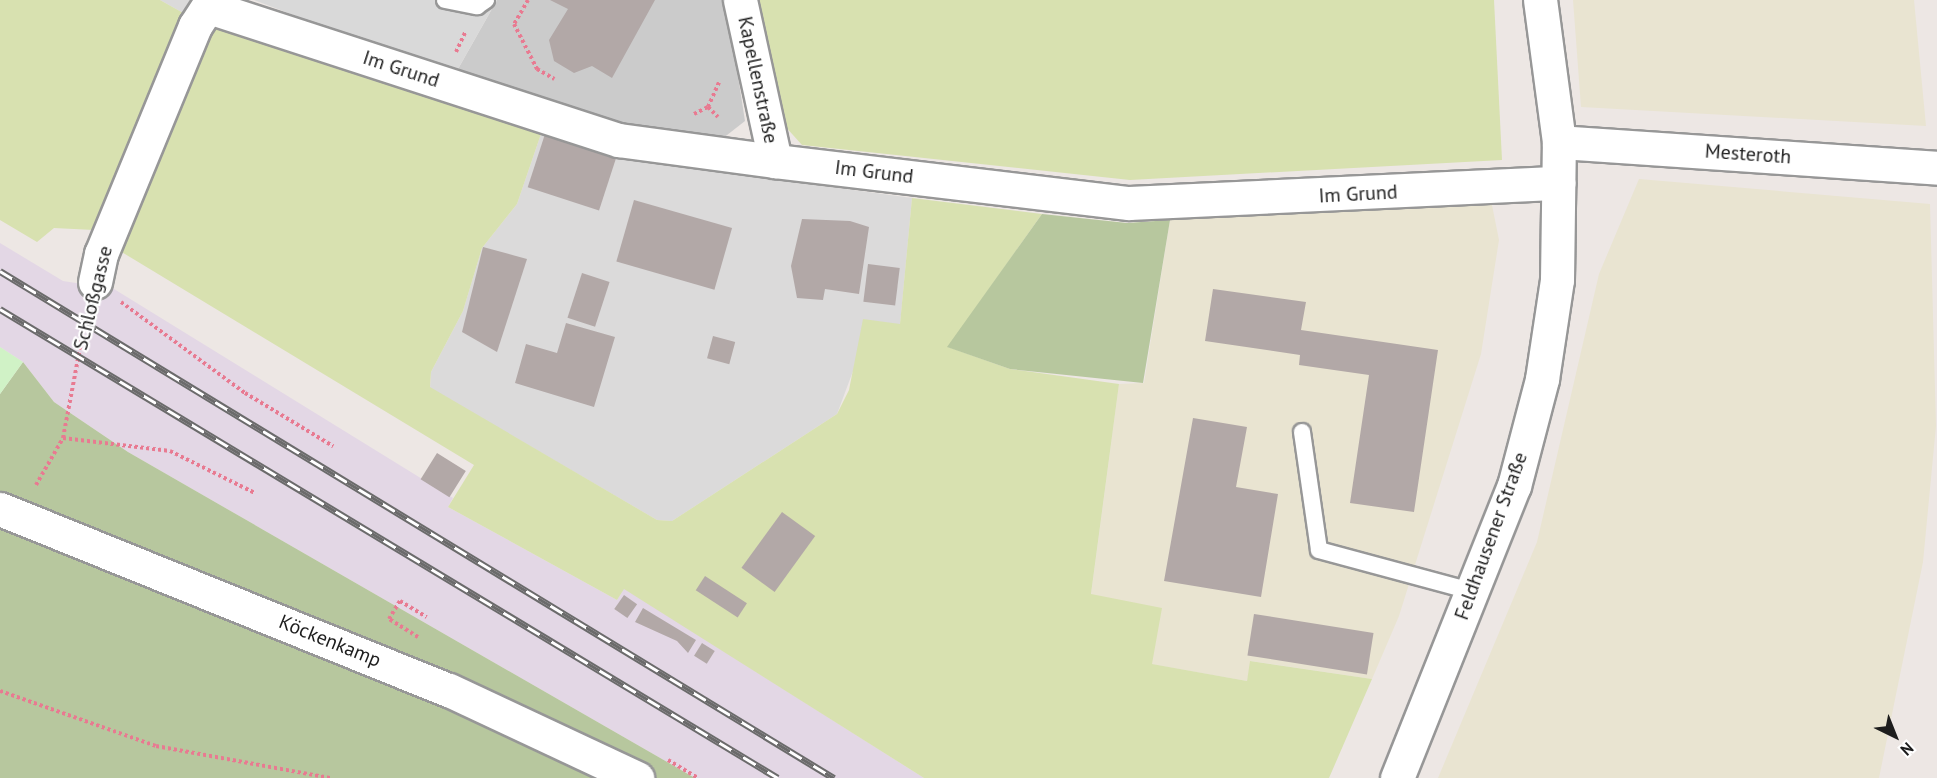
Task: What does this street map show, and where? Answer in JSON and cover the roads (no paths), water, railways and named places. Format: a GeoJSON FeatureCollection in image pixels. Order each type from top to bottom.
{"type":"FeatureCollection","features":[{"type":"Feature","properties":{"kind":"street","name":"Kapellenstraße"},"geometry":{"type":"LineString","coordinates":[[740,0],[775,161]]}},
{"type":"Feature","properties":{"kind":"street","name":"Feldhausener Straße"},"geometry":{"type":"LineString","coordinates":[[1397,778],[1514,486],[1542,379],[1557,280],[1559,142],[1540,0]]}},
{"type":"Feature","properties":{"kind":"street","name":"Im Grund"},"geometry":{"type":"LineString","coordinates":[[211,4],[619,140],[775,161],[1129,203],[1559,183]]}},
{"type":"Feature","properties":{"kind":"street","name":"Schloßgasse"},"geometry":{"type":"LineString","coordinates":[[95,282],[101,254],[190,37],[211,4]]}},
{"type":"Feature","properties":{"kind":"street","name":"Mesteroth"},"geometry":{"type":"LineString","coordinates":[[1559,142],[1937,168]]}},
{"type":"Feature","properties":{"kind":"street","name":"Köckenkamp"},"geometry":{"type":"LineString","coordinates":[[9,512],[449,690],[637,778]]}},
{"type":"Feature","properties":{"kind":"lane"},"geometry":{"type":"LineString","coordinates":[[445,0],[482,3]]}},
{"type":"Feature","properties":{"kind":"lane"},"geometry":{"type":"LineString","coordinates":[[1302,432],[1319,550],[1471,591]]}},
{"type":"Feature","properties":{"kind":"railway"},"geometry":{"type":"LineString","coordinates":[[0,271],[834,778]]}},
{"type":"Feature","properties":{"kind":"railway"},"geometry":{"type":"LineString","coordinates":[[0,309],[778,778]]}}]}
